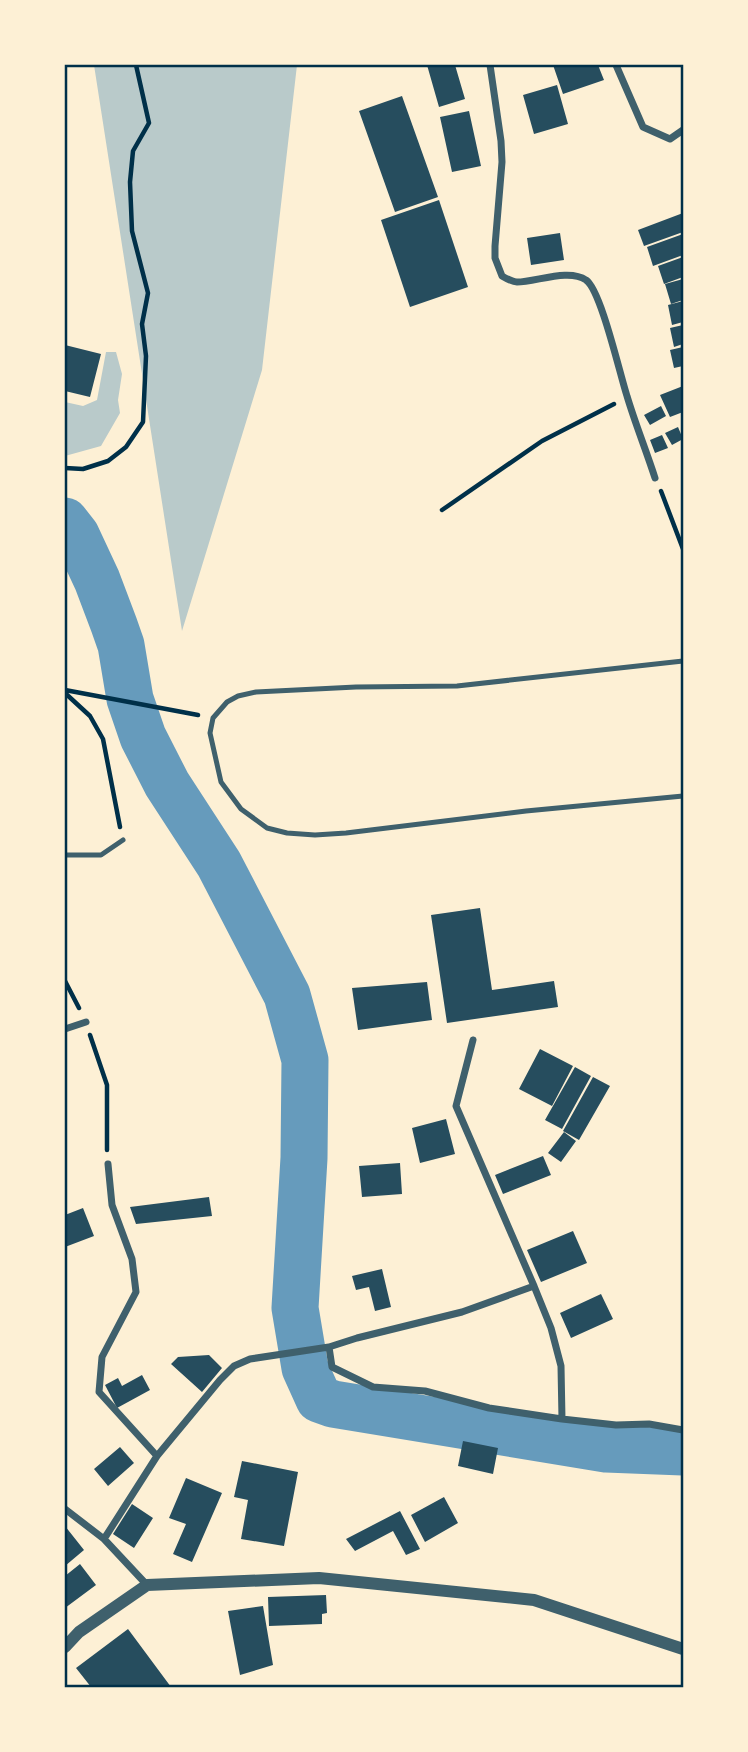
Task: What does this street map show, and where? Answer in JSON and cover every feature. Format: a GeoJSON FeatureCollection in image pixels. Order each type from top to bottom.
{"type":"FeatureCollection","features":[{"type":"Feature","properties":{"kind":"street"},"geometry":{"type":"LineString","coordinates":[[489,65],[501,141],[495,258],[502,276],[514,282],[576,275],[593,287],[627,397],[656,478]]}},
{"type":"Feature","properties":{"kind":"street"},"geometry":{"type":"LineString","coordinates":[[616,65],[643,127],[670,139],[683,130]]}},
{"type":"Feature","properties":{"kind":"street"},"geometry":{"type":"LineString","coordinates":[[65,1029],[86,1022]]}},
{"type":"Feature","properties":{"kind":"street"},"geometry":{"type":"LineString","coordinates":[[473,1040],[456,1106],[551,1328],[561,1366],[562,1419]]}},
{"type":"Feature","properties":{"kind":"street"},"geometry":{"type":"LineString","coordinates":[[108,1164],[112,1205],[132,1259],[136,1292],[102,1357],[99,1392],[157,1456]]}},
{"type":"Feature","properties":{"kind":"street"},"geometry":{"type":"LineString","coordinates":[[104,1539],[157,1456],[234,1366],[250,1359],[329,1347],[462,1312],[534,1286]]}},
{"type":"Feature","properties":{"kind":"street"},"geometry":{"type":"LineString","coordinates":[[329,1347],[332,1367],[373,1387],[425,1391],[489,1408],[562,1419],[616,1425],[649,1424],[683,1430]]}},
{"type":"Feature","properties":{"kind":"street"},"geometry":{"type":"LineString","coordinates":[[65,1510],[104,1539],[147,1585]]}},
{"type":"Feature","properties":{"kind":"street"},"geometry":{"type":"LineString","coordinates":[[65,1647],[79,1632],[147,1585],[319,1578],[534,1600],[683,1649]]}},
{"type":"Feature","properties":{"kind":"lane"},"geometry":{"type":"LineString","coordinates":[[683,661],[457,686],[256,692],[227,702],[213,718],[210,733],[221,782],[241,809],[267,828],[287,833],[346,833],[526,811],[683,796]]}},
{"type":"Feature","properties":{"kind":"lane"},"geometry":{"type":"LineString","coordinates":[[65,855],[101,855],[123,840]]}},
{"type":"Feature","properties":{"kind":"path"},"geometry":{"type":"LineString","coordinates":[[65,468],[83,469],[108,461],[126,447],[143,422],[146,356],[142,324],[148,293],[132,231],[130,182],[133,151],[149,123],[136,65]]}},
{"type":"Feature","properties":{"kind":"path"},"geometry":{"type":"LineString","coordinates":[[442,510],[542,441],[627,397]]}},
{"type":"Feature","properties":{"kind":"path"},"geometry":{"type":"LineString","coordinates":[[656,478],[683,549]]}},
{"type":"Feature","properties":{"kind":"path"},"geometry":{"type":"LineString","coordinates":[[65,691],[213,718]]}},
{"type":"Feature","properties":{"kind":"path"},"geometry":{"type":"LineString","coordinates":[[65,691],[90,716],[103,739],[123,840]]}},
{"type":"Feature","properties":{"kind":"path"},"geometry":{"type":"LineString","coordinates":[[65,981],[86,1022],[107,1085],[108,1164]]}},
{"type":"Feature","properties":{"kind":"shaded area"},"geometry":{"type":"Polygon","coordinates":[[[94,65],[297,65],[262,370],[182,631],[94,65]]]}},
{"type":"Feature","properties":{"kind":"shaded area"},"geometry":{"type":"Polygon","coordinates":[[[106,352],[116,352],[122,374],[118,400],[120,413],[101,446],[65,456],[65,402],[83,406],[97,400],[106,352]]]}},
{"type":"Feature","properties":{"kind":"building"},"geometry":{"type":"Polygon","coordinates":[[[427,65],[455,65],[465,99],[439,107],[427,65]]]}},
{"type":"Feature","properties":{"kind":"building"},"geometry":{"type":"Polygon","coordinates":[[[553,65],[598,65],[604,80],[563,94],[553,65]]]}},
{"type":"Feature","properties":{"kind":"building"},"geometry":{"type":"Polygon","coordinates":[[[557,85],[568,124],[534,134],[523,95],[557,85]]]}},
{"type":"Feature","properties":{"kind":"building"},"geometry":{"type":"Polygon","coordinates":[[[402,96],[438,197],[395,212],[359,111],[402,96]]]}},
{"type":"Feature","properties":{"kind":"building"},"geometry":{"type":"Polygon","coordinates":[[[469,111],[481,166],[452,172],[440,117],[469,111]]]}},
{"type":"Feature","properties":{"kind":"building"},"geometry":{"type":"Polygon","coordinates":[[[439,200],[468,287],[410,307],[381,220],[439,200]]]}},
{"type":"Feature","properties":{"kind":"building"},"geometry":{"type":"Polygon","coordinates":[[[683,213],[683,232],[644,246],[638,230],[683,213]]]}},
{"type":"Feature","properties":{"kind":"building"},"geometry":{"type":"Polygon","coordinates":[[[560,233],[564,260],[531,265],[527,238],[560,233]]]}},
{"type":"Feature","properties":{"kind":"building"},"geometry":{"type":"Polygon","coordinates":[[[683,234],[683,255],[653,266],[647,247],[683,234]]]}},
{"type":"Feature","properties":{"kind":"building"},"geometry":{"type":"Polygon","coordinates":[[[683,257],[683,277],[664,284],[658,266],[683,257]]]}},
{"type":"Feature","properties":{"kind":"building"},"geometry":{"type":"Polygon","coordinates":[[[683,279],[683,300],[671,304],[665,284],[683,279]]]}},
{"type":"Feature","properties":{"kind":"building"},"geometry":{"type":"Polygon","coordinates":[[[683,301],[683,322],[672,325],[668,305],[683,301]]]}},
{"type":"Feature","properties":{"kind":"building"},"geometry":{"type":"Polygon","coordinates":[[[683,325],[683,344],[674,347],[670,328],[683,325]]]}},
{"type":"Feature","properties":{"kind":"building"},"geometry":{"type":"Polygon","coordinates":[[[65,345],[101,354],[90,397],[65,391],[65,345]]]}},
{"type":"Feature","properties":{"kind":"building"},"geometry":{"type":"Polygon","coordinates":[[[683,347],[683,366],[674,368],[670,350],[683,347]]]}},
{"type":"Feature","properties":{"kind":"building"},"geometry":{"type":"Polygon","coordinates":[[[683,386],[683,412],[670,417],[660,395],[683,386]]]}},
{"type":"Feature","properties":{"kind":"building"},"geometry":{"type":"Polygon","coordinates":[[[661,406],[666,416],[650,425],[644,415],[661,406]]]}},
{"type":"Feature","properties":{"kind":"building"},"geometry":{"type":"Polygon","coordinates":[[[678,427],[683,439],[672,445],[665,433],[678,427]]]}},
{"type":"Feature","properties":{"kind":"building"},"geometry":{"type":"Polygon","coordinates":[[[662,435],[668,448],[655,453],[650,440],[662,435]]]}},
{"type":"Feature","properties":{"kind":"building"},"geometry":{"type":"Polygon","coordinates":[[[480,908],[492,990],[554,981],[558,1007],[447,1023],[431,915],[480,908]]]}},
{"type":"Feature","properties":{"kind":"building"},"geometry":{"type":"Polygon","coordinates":[[[427,982],[432,1020],[358,1030],[352,988],[427,982]]]}},
{"type":"Feature","properties":{"kind":"building"},"geometry":{"type":"Polygon","coordinates":[[[540,1049],[573,1066],[552,1106],[519,1089],[540,1049]]]}},
{"type":"Feature","properties":{"kind":"building"},"geometry":{"type":"Polygon","coordinates":[[[575,1067],[591,1076],[562,1129],[545,1120],[575,1067]]]}},
{"type":"Feature","properties":{"kind":"building"},"geometry":{"type":"Polygon","coordinates":[[[593,1077],[610,1086],[579,1140],[563,1131],[593,1077]]]}},
{"type":"Feature","properties":{"kind":"building"},"geometry":{"type":"Polygon","coordinates":[[[446,1119],[455,1154],[420,1163],[412,1128],[446,1119]]]}},
{"type":"Feature","properties":{"kind":"building"},"geometry":{"type":"Polygon","coordinates":[[[564,1132],[576,1141],[561,1162],[548,1153],[564,1132]]]}},
{"type":"Feature","properties":{"kind":"building"},"geometry":{"type":"Polygon","coordinates":[[[543,1156],[551,1175],[503,1194],[495,1175],[543,1156]]]}},
{"type":"Feature","properties":{"kind":"building"},"geometry":{"type":"Polygon","coordinates":[[[400,1163],[402,1194],[362,1197],[359,1166],[400,1163]]]}},
{"type":"Feature","properties":{"kind":"building"},"geometry":{"type":"Polygon","coordinates":[[[209,1197],[212,1216],[136,1224],[130,1207],[209,1197]]]}},
{"type":"Feature","properties":{"kind":"building"},"geometry":{"type":"Polygon","coordinates":[[[83,1208],[94,1236],[65,1247],[65,1215],[83,1208]]]}},
{"type":"Feature","properties":{"kind":"building"},"geometry":{"type":"Polygon","coordinates":[[[573,1231],[587,1263],[541,1282],[527,1250],[573,1231]]]}},
{"type":"Feature","properties":{"kind":"building"},"geometry":{"type":"Polygon","coordinates":[[[382,1269],[391,1307],[375,1311],[369,1287],[356,1290],[352,1276],[382,1269]]]}},
{"type":"Feature","properties":{"kind":"building"},"geometry":{"type":"Polygon","coordinates":[[[601,1294],[613,1319],[571,1338],[560,1313],[601,1294]]]}},
{"type":"Feature","properties":{"kind":"building"},"geometry":{"type":"Polygon","coordinates":[[[209,1355],[222,1368],[202,1392],[171,1364],[178,1357],[209,1355]]]}},
{"type":"Feature","properties":{"kind":"building"},"geometry":{"type":"Polygon","coordinates":[[[142,1375],[150,1390],[117,1408],[105,1385],[118,1378],[122,1386],[142,1375]]]}},
{"type":"Feature","properties":{"kind":"building"},"geometry":{"type":"Polygon","coordinates":[[[463,1441],[498,1448],[493,1474],[458,1466],[463,1441]]]}},
{"type":"Feature","properties":{"kind":"building"},"geometry":{"type":"Polygon","coordinates":[[[120,1447],[134,1463],[108,1486],[94,1469],[120,1447]]]}},
{"type":"Feature","properties":{"kind":"building"},"geometry":{"type":"Polygon","coordinates":[[[242,1461],[298,1472],[284,1546],[241,1539],[248,1500],[234,1497],[242,1461]]]}},
{"type":"Feature","properties":{"kind":"building"},"geometry":{"type":"Polygon","coordinates":[[[186,1478],[222,1493],[192,1562],[173,1554],[186,1524],[169,1518],[186,1478]]]}},
{"type":"Feature","properties":{"kind":"building"},"geometry":{"type":"Polygon","coordinates":[[[444,1497],[458,1523],[425,1542],[411,1515],[444,1497]]]}},
{"type":"Feature","properties":{"kind":"building"},"geometry":{"type":"Polygon","coordinates":[[[132,1504],[153,1518],[134,1548],[113,1534],[132,1504]]]}},
{"type":"Feature","properties":{"kind":"building"},"geometry":{"type":"Polygon","coordinates":[[[400,1511],[420,1549],[406,1555],[393,1531],[355,1551],[346,1539],[400,1511]]]}},
{"type":"Feature","properties":{"kind":"building"},"geometry":{"type":"Polygon","coordinates":[[[65,1526],[84,1550],[65,1566],[65,1526]]]}},
{"type":"Feature","properties":{"kind":"building"},"geometry":{"type":"Polygon","coordinates":[[[80,1564],[96,1585],[65,1608],[65,1576],[80,1564]]]}},
{"type":"Feature","properties":{"kind":"building"},"geometry":{"type":"Polygon","coordinates":[[[326,1595],[327,1613],[322,1614],[322,1624],[269,1626],[268,1597],[326,1595]]]}},
{"type":"Feature","properties":{"kind":"building"},"geometry":{"type":"Polygon","coordinates":[[[263,1606],[273,1665],[240,1675],[228,1611],[263,1606]]]}},
{"type":"Feature","properties":{"kind":"building"},"geometry":{"type":"Polygon","coordinates":[[[128,1629],[171,1687],[91,1687],[76,1668],[128,1629]]]}},
{"type":"Feature","properties":{"kind":"waterway"},"geometry":{"type":"LineString","coordinates":[[65,521],[76,535],[114,625],[121,645],[130,699],[143,737],[167,784],[219,864],[287,995],[305,1060],[304,1158],[295,1308],[305,1368],[319,1399],[333,1404],[606,1449],[683,1452]]}}]}
